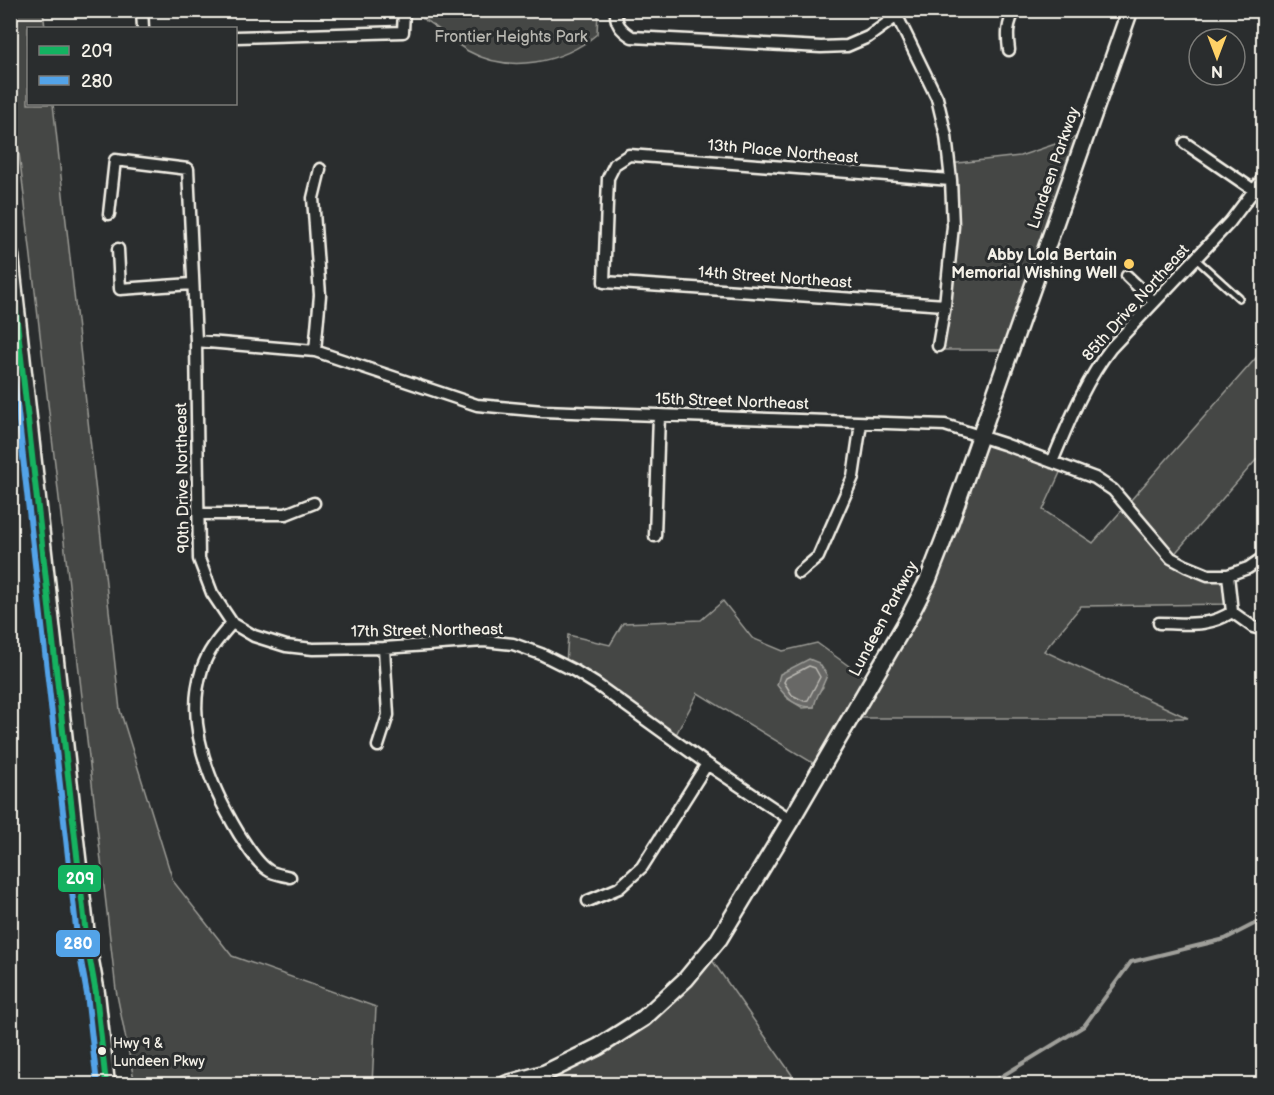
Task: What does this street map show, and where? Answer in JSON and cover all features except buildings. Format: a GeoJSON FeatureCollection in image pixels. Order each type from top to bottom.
{"type":"FeatureCollection","features":[{"type":"Feature","properties":{"kind":"main road","name":"Lundeen Parkway"},"geometry":{"type":"LineString","coordinates":[[506,1084],[545,1073],[598,1047],[644,1018],[686,979],[718,939],[791,820],[908,619],[928,580],[1130,10]]}},
{"type":"Feature","properties":{"kind":"main road"},"geometry":{"type":"LineString","coordinates":[[10,256],[80,885],[96,993],[106,1084]]}},
{"type":"Feature","properties":{"kind":"street"},"geometry":{"type":"LineString","coordinates":[[142,10],[143,27]]}},
{"type":"Feature","properties":{"kind":"street"},"geometry":{"type":"LineString","coordinates":[[237,37],[403,32],[404,10]]}},
{"type":"Feature","properties":{"kind":"street"},"geometry":{"type":"LineString","coordinates":[[616,10],[615,18],[621,30],[632,37],[821,47],[847,46],[868,37],[895,13],[938,98],[946,136],[953,226],[945,305],[938,346]]}},
{"type":"Feature","properties":{"kind":"street"},"geometry":{"type":"LineString","coordinates":[[1010,50],[1007,34],[1015,10]]}},
{"type":"Feature","properties":{"kind":"street"},"geometry":{"type":"LineString","coordinates":[[1185,143],[1255,191]]}},
{"type":"Feature","properties":{"kind":"street","name":"13th Place Northeast"},"geometry":{"type":"LineString","coordinates":[[604,282],[608,178],[615,164],[628,155],[951,180]]}},
{"type":"Feature","properties":{"kind":"street","name":"90th Drive Northeast"},"geometry":{"type":"LineString","coordinates":[[109,214],[115,160],[188,169],[196,341],[199,559],[212,593],[232,623]]}},
{"type":"Feature","properties":{"kind":"street"},"geometry":{"type":"LineString","coordinates":[[315,351],[320,295],[313,198],[320,169]]}},
{"type":"Feature","properties":{"kind":"street","name":"85th Drive Northeast"},"geometry":{"type":"LineString","coordinates":[[1052,462],[1083,389],[1096,368],[1154,302],[1230,222],[1255,191],[1263,177]]}},
{"type":"Feature","properties":{"kind":"street"},"geometry":{"type":"LineString","coordinates":[[118,249],[120,289],[192,284]]}},
{"type":"Feature","properties":{"kind":"street"},"geometry":{"type":"LineString","coordinates":[[1127,276],[1154,302]]}},
{"type":"Feature","properties":{"kind":"street","name":"14th Street Northeast"},"geometry":{"type":"LineString","coordinates":[[604,282],[945,305]]}},
{"type":"Feature","properties":{"kind":"street","name":"15th Street Northeast"},"geometry":{"type":"LineString","coordinates":[[196,341],[315,351],[477,405],[543,411],[945,425],[1095,478],[1113,490],[1171,558],[1208,575],[1228,575]]}},
{"type":"Feature","properties":{"kind":"street"},"geometry":{"type":"LineString","coordinates":[[656,536],[659,414]]}},
{"type":"Feature","properties":{"kind":"street"},"geometry":{"type":"LineString","coordinates":[[799,573],[818,557],[853,477],[861,423]]}},
{"type":"Feature","properties":{"kind":"street"},"geometry":{"type":"LineString","coordinates":[[199,514],[286,514],[314,503]]}},
{"type":"Feature","properties":{"kind":"street"},"geometry":{"type":"LineString","coordinates":[[1263,557],[1248,568],[1228,575],[1232,612],[1253,627],[1263,630]]}},
{"type":"Feature","properties":{"kind":"street"},"geometry":{"type":"LineString","coordinates":[[1159,623],[1203,623],[1218,620],[1232,612]]}},
{"type":"Feature","properties":{"kind":"street"},"geometry":{"type":"LineString","coordinates":[[232,623],[211,648],[202,669],[198,693],[197,727],[213,787],[231,820],[251,852],[268,870],[290,877]]}},
{"type":"Feature","properties":{"kind":"street","name":"17th Street Northeast"},"geometry":{"type":"LineString","coordinates":[[232,623],[254,636],[286,646],[313,649],[384,648],[484,641],[513,644],[575,671],[596,684],[707,764],[791,820]]}},
{"type":"Feature","properties":{"kind":"street"},"geometry":{"type":"LineString","coordinates":[[378,746],[388,715],[384,648]]}},
{"type":"Feature","properties":{"kind":"street"},"geometry":{"type":"LineString","coordinates":[[588,901],[619,888],[642,867],[707,764]]}},
{"type":"Feature","properties":{"kind":"lane"},"geometry":{"type":"LineString","coordinates":[[1196,259],[1239,298]]}},
{"type":"Feature","properties":{"kind":"green space","name":"Frontier Heights Park"},"geometry":{"type":"Polygon","coordinates":[[[424,10],[598,11],[597,34],[568,52],[552,58],[535,62],[501,62],[484,58],[462,47],[423,19],[424,10]]]}},
{"type":"Feature","properties":{"kind":"green space"},"geometry":{"type":"Polygon","coordinates":[[[10,11],[43,11],[45,27],[27,27],[27,105],[53,105],[120,710],[173,881],[232,956],[376,1007],[372,1084],[135,1084],[116,990],[11,84],[10,11]]]}},
{"type":"Feature","properties":{"kind":"green space"},"geometry":{"type":"Polygon","coordinates":[[[1085,134],[1009,350],[934,350],[945,305],[953,226],[949,164],[1020,156],[1085,134]]]}},
{"type":"Feature","properties":{"kind":"green space"},"geometry":{"type":"Polygon","coordinates":[[[1263,350],[1263,452],[1171,558],[1186,566],[1228,575],[1231,604],[1081,606],[1044,651],[1188,718],[850,718],[821,768],[698,693],[672,742],[566,664],[568,635],[610,645],[623,623],[701,620],[723,601],[752,638],[783,651],[817,643],[871,682],[908,619],[979,436],[1063,466],[1043,510],[1093,543],[1263,350]],[[809,660],[795,667],[788,699],[803,708],[814,707],[815,697],[823,687],[809,660]]]}},
{"type":"Feature","properties":{"kind":"green space"},"geometry":{"type":"Polygon","coordinates":[[[707,953],[792,1075],[790,1084],[545,1084],[545,1073],[644,1018],[707,953]]]}},
{"type":"Feature","properties":{"kind":"water"},"geometry":{"type":"Polygon","coordinates":[[[809,659],[819,663],[827,675],[814,707],[802,706],[792,701],[777,685],[780,674],[809,659]]]}},
{"type":"Feature","properties":{"kind":"waterway"},"geometry":{"type":"LineString","coordinates":[[989,1084],[1084,1026],[1131,962],[1225,939],[1264,919]]}},
{"type":"Feature","properties":{"kind":"transit line","name":"209"},"geometry":{"type":"LineString","coordinates":[[10,260],[87,944],[96,993],[106,1084]]}},
{"type":"Feature","properties":{"kind":"transit line","name":"280"},"geometry":{"type":"LineString","coordinates":[[10,342],[78,945],[87,994],[97,1084]]}},
{"type":"Feature","properties":{"kind":"place","name":"Abby Lola Bertain Memorial Wishing Well"},"geometry":{"type":"Point","coordinates":[1129,264]}},
{"type":"Feature","properties":{"kind":"place","name":"Hwy 9 & Lundeen Pkwy"},"geometry":{"type":"Point","coordinates":[102,1051]}}]}
